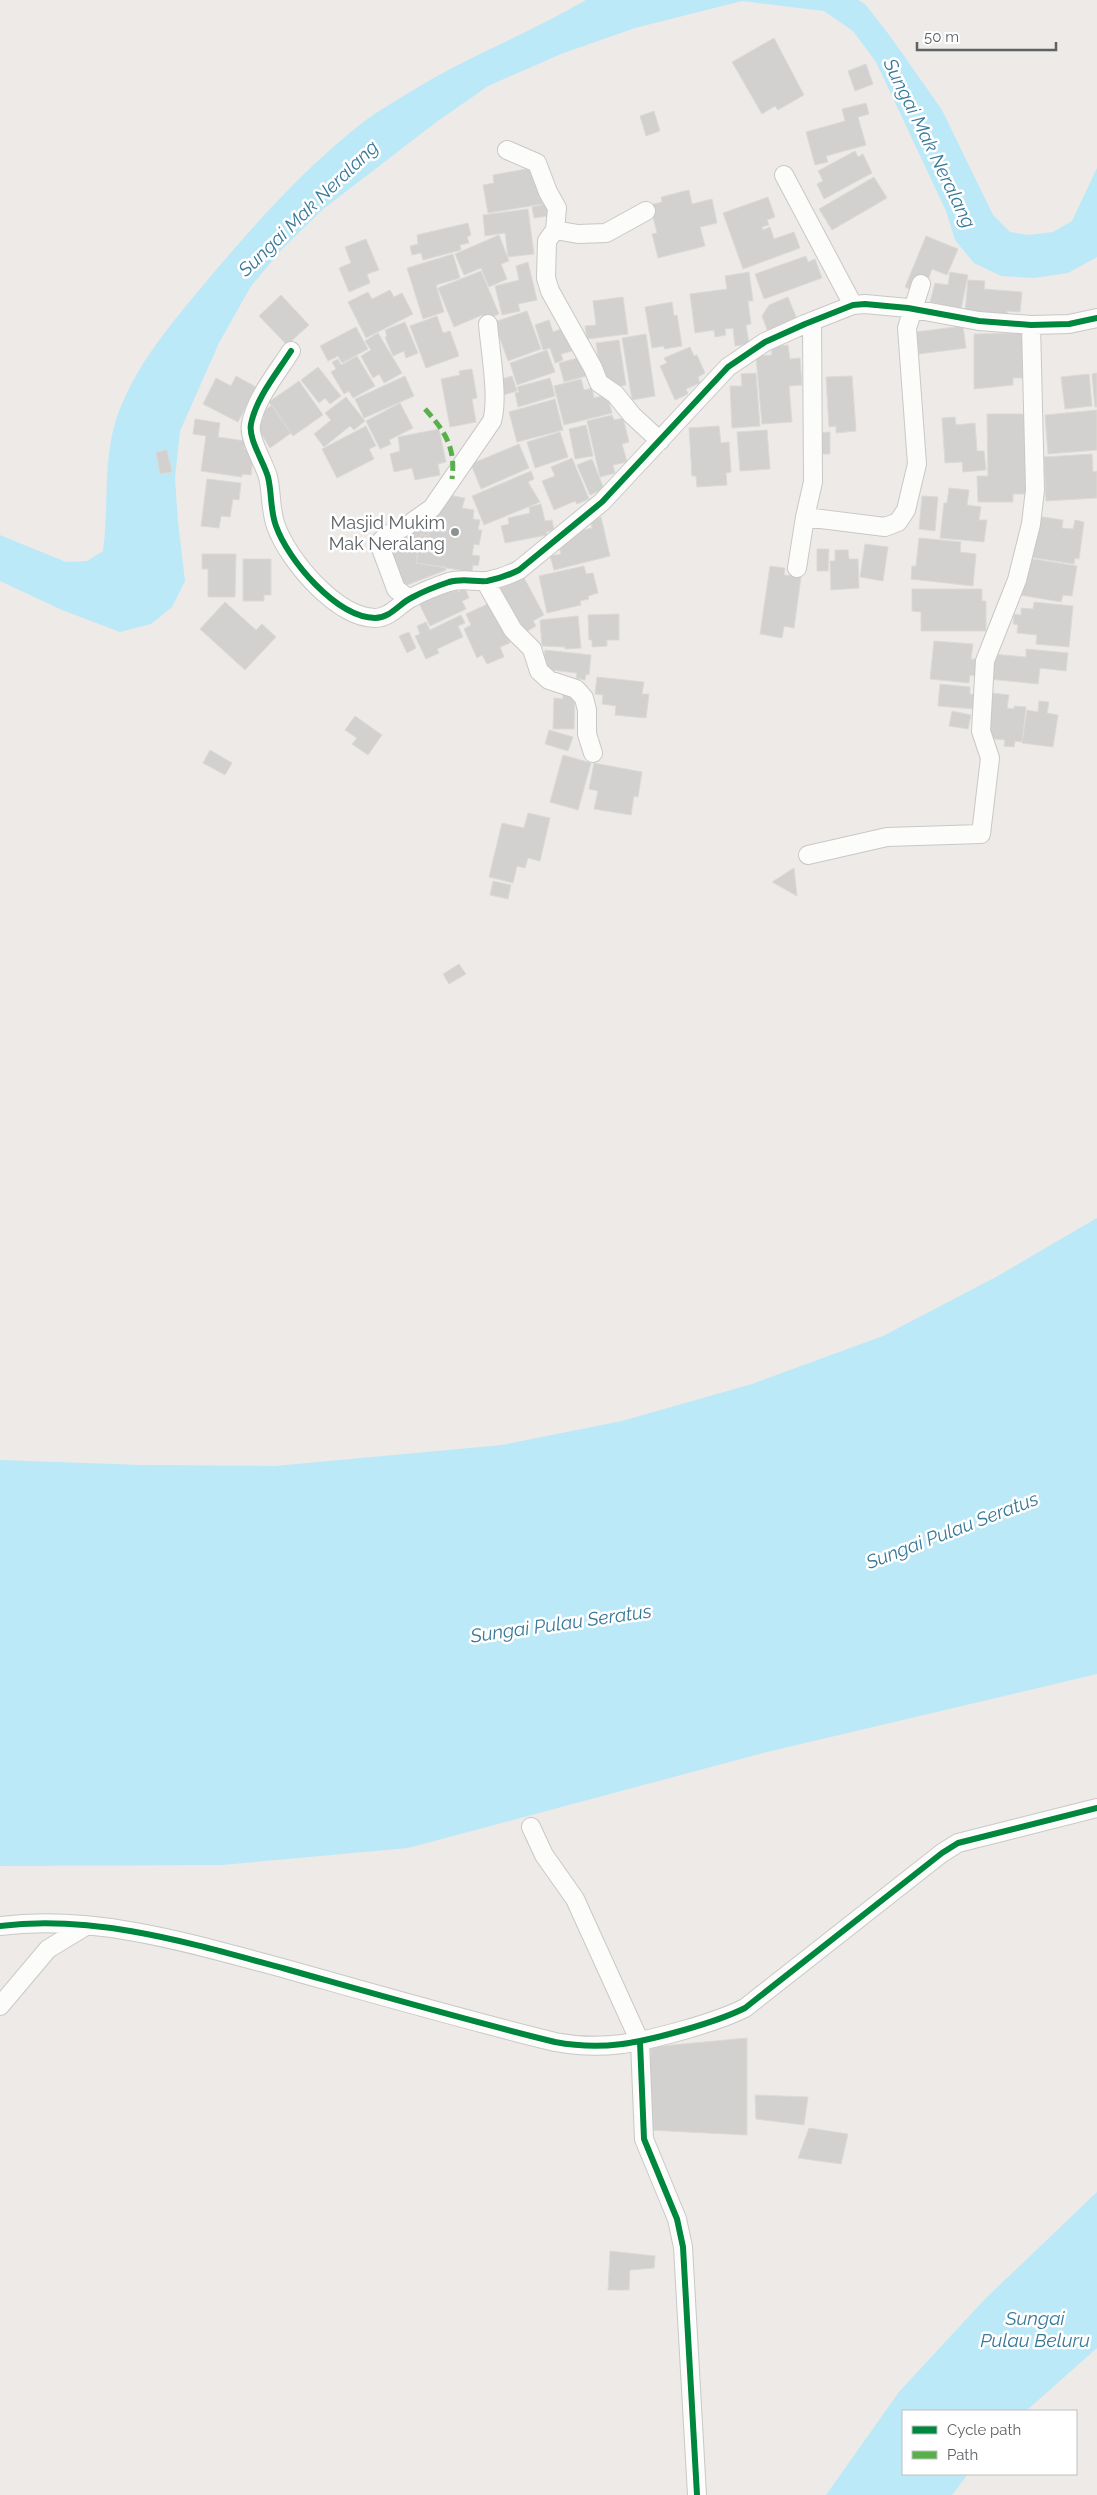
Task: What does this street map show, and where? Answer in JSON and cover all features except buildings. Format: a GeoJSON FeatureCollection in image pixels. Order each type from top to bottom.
{"type":"FeatureCollection","features":[{"type":"Feature","properties":{"kind":"street"},"geometry":{"type":"LineString","coordinates":[[507,150],[537,163],[548,192],[557,208],[555,230],[547,241],[546,278],[550,291],[593,368],[599,383],[615,394],[632,415],[660,441]]}},
{"type":"Feature","properties":{"kind":"street"},"geometry":{"type":"LineString","coordinates":[[784,175],[853,305]]}},
{"type":"Feature","properties":{"kind":"street"},"geometry":{"type":"LineString","coordinates":[[555,230],[578,234],[606,233],[617,228],[633,216],[646,211]]}},
{"type":"Feature","properties":{"kind":"street"},"geometry":{"type":"LineString","coordinates":[[805,517],[885,527],[898,522],[906,510],[917,464],[907,328],[921,284]]}},
{"type":"Feature","properties":{"kind":"street"},"geometry":{"type":"LineString","coordinates":[[291,351],[263,396],[250,425],[252,438],[268,479],[274,518],[282,539],[302,569],[323,591],[348,612],[375,618],[383,617],[409,599],[450,582],[472,579],[485,581],[505,577],[536,558],[602,502],[660,441],[712,381],[741,356],[812,321],[853,305],[881,305],[979,321],[1031,325],[1069,324],[1097,318]]}},
{"type":"Feature","properties":{"kind":"street"},"geometry":{"type":"LineString","coordinates":[[797,568],[813,482],[812,321]]}},
{"type":"Feature","properties":{"kind":"street"},"geometry":{"type":"LineString","coordinates":[[409,599],[396,590],[379,543],[387,535],[408,525],[432,508],[492,421],[494,398],[488,324]]}},
{"type":"Feature","properties":{"kind":"street"},"geometry":{"type":"LineString","coordinates":[[808,856],[887,837],[981,834],[990,758],[981,732],[985,661],[1017,580],[1033,509],[1035,490],[1031,325]]}},
{"type":"Feature","properties":{"kind":"street"},"geometry":{"type":"LineString","coordinates":[[485,581],[513,630],[532,649],[539,671],[549,680],[576,689],[584,698],[587,710],[587,734],[593,753]]}},
{"type":"Feature","properties":{"kind":"street"},"geometry":{"type":"LineString","coordinates":[[0,1926],[34,1922],[88,1926],[169,1937],[556,2042],[595,2047],[640,2042],[723,2018],[756,2002],[942,1853],[958,1843],[1097,1808]]}},
{"type":"Feature","properties":{"kind":"street"},"geometry":{"type":"LineString","coordinates":[[531,1827],[544,1855],[558,1872],[575,1899],[640,2042],[644,2139],[677,2219],[683,2247],[697,2495]]}},
{"type":"Feature","properties":{"kind":"street"},"geometry":{"type":"LineString","coordinates":[[0,2006],[44,1953],[68,1936],[88,1926]]}},
{"type":"Feature","properties":{"kind":"water","name":"Sungai Mak Neralang"},"geometry":{"type":"Polygon","coordinates":[[[586,0],[858,0],[865,4],[890,36],[942,110],[993,215],[1010,232],[1029,235],[1053,232],[1072,221],[1097,168],[1097,257],[1068,273],[1034,278],[1001,276],[974,263],[955,240],[946,211],[876,62],[853,31],[824,11],[742,1],[635,28],[561,54],[488,86],[435,123],[322,210],[282,249],[251,286],[219,343],[180,431],[175,478],[185,581],[172,607],[151,624],[120,632],[62,610],[0,581],[0,535],[66,562],[87,561],[103,551],[111,439],[115,423],[132,382],[155,346],[182,311],[244,237],[299,179],[357,127],[390,104],[431,79],[586,0]]]}},
{"type":"Feature","properties":{"kind":"water","name":"Sungai Pulau Seratus"},"geometry":{"type":"Polygon","coordinates":[[[1097,1218],[1097,1674],[767,1752],[408,1848],[222,1865],[0,1866],[0,1460],[141,1465],[275,1466],[502,1445],[622,1421],[752,1384],[883,1336],[996,1277],[1097,1218]]]}},
{"type":"Feature","properties":{"kind":"water","name":"Sungai Pulau Beluru"},"geometry":{"type":"Polygon","coordinates":[[[1097,2192],[1097,2348],[1027,2410],[902,2410],[902,2475],[967,2475],[952,2495],[826,2495],[899,2392],[985,2299],[1097,2192]]]}},
{"type":"Feature","properties":{"kind":"marked path"},"geometry":{"type":"LineString","coordinates":[[425,409],[448,441],[452,458],[452,479]]}},
{"type":"Feature","properties":{"kind":"cycle path"},"geometry":{"type":"LineString","coordinates":[[291,351],[262,395],[251,424],[254,443],[268,477],[274,520],[282,540],[291,555],[315,584],[345,608],[360,615],[375,618],[385,616],[411,598],[449,582],[459,580],[487,581],[519,570],[602,502],[728,367],[765,342],[805,324],[853,305],[865,304],[908,308],[979,321],[1031,325],[1069,324],[1097,318]]}},
{"type":"Feature","properties":{"kind":"cycle path"},"geometry":{"type":"LineString","coordinates":[[0,1926],[36,1923],[73,1924],[109,1928],[180,1941],[555,2042],[572,2045],[605,2046],[651,2039],[692,2028],[745,2008],[942,1853],[958,1843],[1097,1808]]}},
{"type":"Feature","properties":{"kind":"cycle path"},"geometry":{"type":"LineString","coordinates":[[640,2042],[644,2139],[677,2219],[683,2247],[697,2495]]}},
{"type":"Feature","properties":{"kind":"place","name":"Masjid Mukim Mak Neralang"},"geometry":{"type":"Point","coordinates":[455,532]}}]}
